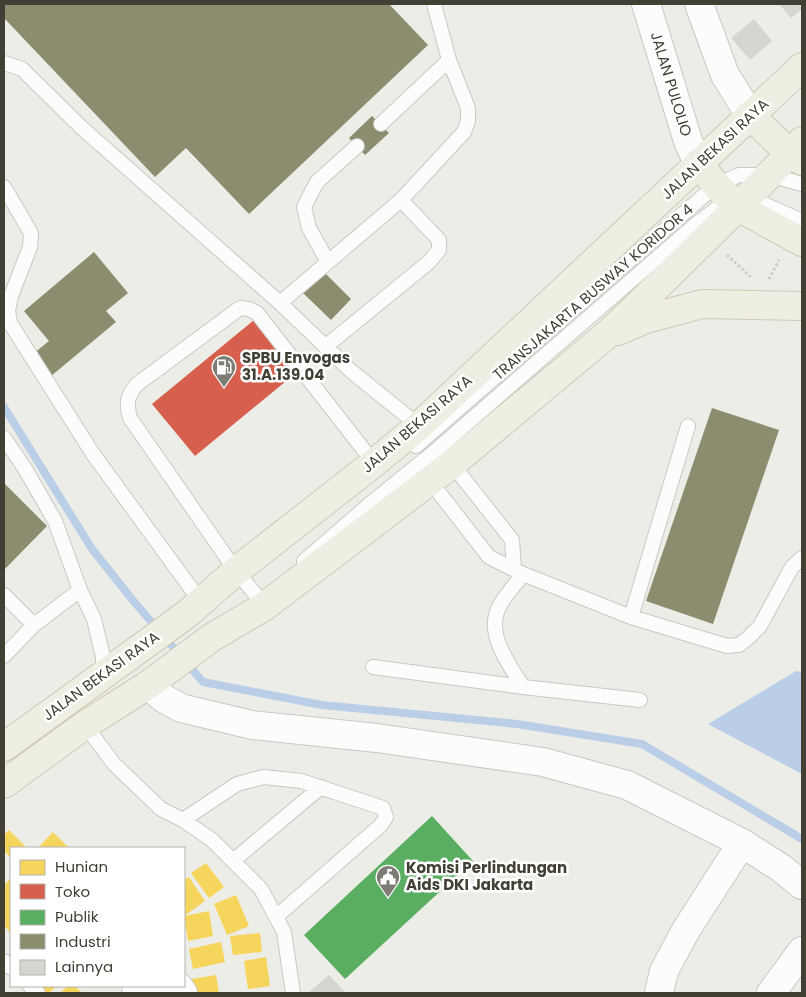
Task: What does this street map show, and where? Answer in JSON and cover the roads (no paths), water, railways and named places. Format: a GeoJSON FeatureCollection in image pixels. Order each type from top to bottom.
{"type":"FeatureCollection","features":[{"type":"Feature","properties":{"kind":"main road","name":"JALAN BEKASI RAYA"},"geometry":{"type":"LineString","coordinates":[[4,747],[194,608],[246,563],[419,426],[802,67]]}},
{"type":"Feature","properties":{"kind":"main road"},"geometry":{"type":"LineString","coordinates":[[750,114],[798,152]]}},
{"type":"Feature","properties":{"kind":"main road","name":"JALAN BEKASI RAYA"},"geometry":{"type":"LineString","coordinates":[[4,784],[211,638],[274,599],[452,464],[603,338],[733,197],[769,175],[798,152]]}},
{"type":"Feature","properties":{"kind":"main road"},"geometry":{"type":"LineString","coordinates":[[698,163],[733,197],[793,247]]}},
{"type":"Feature","properties":{"kind":"main road"},"geometry":{"type":"LineString","coordinates":[[603,338],[646,319],[702,304],[802,306]]}},
{"type":"Feature","properties":{"kind":"street","name":"JALAN PULOLIO"},"geometry":{"type":"LineString","coordinates":[[646,4],[688,141],[698,163]]}},
{"type":"Feature","properties":{"kind":"street"},"geometry":{"type":"LineString","coordinates":[[699,4],[726,76],[750,114]]}},
{"type":"Feature","properties":{"kind":"street"},"geometry":{"type":"LineString","coordinates":[[154,680],[163,698],[181,708],[252,725],[377,738],[543,762],[628,785],[742,843],[781,868],[802,885]]}},
{"type":"Feature","properties":{"kind":"street"},"geometry":{"type":"LineString","coordinates":[[659,993],[664,971],[686,930],[742,843]]}},
{"type":"Feature","properties":{"kind":"street"},"geometry":{"type":"LineString","coordinates":[[771,993],[802,951]]}},
{"type":"Feature","properties":{"kind":"street"},"geometry":{"type":"LineString","coordinates":[[136,993],[151,987]]}},
{"type":"Feature","properties":{"kind":"lane"},"geometry":{"type":"LineString","coordinates":[[280,303],[401,200],[464,132],[468,121],[468,108],[450,60],[434,4]]}},
{"type":"Feature","properties":{"kind":"lane"},"geometry":{"type":"LineString","coordinates":[[380,124],[450,60]]}},
{"type":"Feature","properties":{"kind":"lane"},"geometry":{"type":"LineString","coordinates":[[4,63],[22,68],[82,128],[280,303],[351,371],[419,426]]}},
{"type":"Feature","properties":{"kind":"lane"},"geometry":{"type":"LineString","coordinates":[[328,262],[309,228],[304,207],[317,182],[357,146]]}},
{"type":"Feature","properties":{"kind":"lane"},"geometry":{"type":"LineString","coordinates":[[769,175],[802,184]]}},
{"type":"Feature","properties":{"kind":"lane"},"geometry":{"type":"LineString","coordinates":[[4,187],[31,233],[30,246],[11,296],[8,312],[10,323],[194,608]]}},
{"type":"Feature","properties":{"kind":"lane"},"geometry":{"type":"LineString","coordinates":[[733,197],[802,221]]}},
{"type":"Feature","properties":{"kind":"lane","name":"TRANSJAKARTA BUSWAY KORIDOR 4"},"geometry":{"type":"LineString","coordinates":[[246,563],[270,556],[281,550],[733,197]]}},
{"type":"Feature","properties":{"kind":"lane","name":"TRANSJAKARTA BUSWAY KORIDOR 4"},"geometry":{"type":"LineString","coordinates":[[274,599],[298,566],[434,452],[695,225],[733,197]]}},
{"type":"Feature","properties":{"kind":"lane"},"geometry":{"type":"LineString","coordinates":[[325,347],[429,262],[439,250],[439,240],[401,200]]}},
{"type":"Feature","properties":{"kind":"lane"},"geometry":{"type":"LineString","coordinates":[[274,599],[130,418],[127,407],[128,395],[136,385],[240,308],[249,309],[258,313],[374,463]]}},
{"type":"Feature","properties":{"kind":"lane"},"geometry":{"type":"LineString","coordinates":[[632,616],[688,426]]}},
{"type":"Feature","properties":{"kind":"lane"},"geometry":{"type":"LineString","coordinates":[[4,438],[24,467],[55,522],[80,590],[94,619],[102,656],[103,675]]}},
{"type":"Feature","properties":{"kind":"lane"},"geometry":{"type":"LineString","coordinates":[[452,464],[512,540],[519,571],[499,606],[494,622],[498,645],[523,687]]}},
{"type":"Feature","properties":{"kind":"lane"},"geometry":{"type":"LineString","coordinates":[[430,481],[489,557],[632,616],[727,646],[739,645],[760,626],[792,567],[802,558]]}},
{"type":"Feature","properties":{"kind":"lane"},"geometry":{"type":"LineString","coordinates":[[4,656],[34,625],[80,590]]}},
{"type":"Feature","properties":{"kind":"lane"},"geometry":{"type":"LineString","coordinates":[[4,596],[34,625]]}},
{"type":"Feature","properties":{"kind":"lane"},"geometry":{"type":"LineString","coordinates":[[373,667],[640,700]]}},
{"type":"Feature","properties":{"kind":"lane"},"geometry":{"type":"LineString","coordinates":[[85,726],[114,764],[161,810],[183,820],[212,840],[261,889],[284,932],[293,993]]}},
{"type":"Feature","properties":{"kind":"lane"},"geometry":{"type":"LineString","coordinates":[[183,820],[238,784],[264,777],[301,781],[383,808],[386,817],[381,825],[277,916]]}},
{"type":"Feature","properties":{"kind":"lane"},"geometry":{"type":"LineString","coordinates":[[234,860],[321,787]]}},
{"type":"Feature","properties":{"kind":"water"},"geometry":{"type":"Polygon","coordinates":[[[796,671],[802,672],[802,774],[708,724],[796,671]]]}},
{"type":"Feature","properties":{"kind":"waterway"},"geometry":{"type":"LineString","coordinates":[[4,407],[92,549],[203,682],[322,705],[517,724],[642,744],[802,839]]}},
{"type":"Feature","properties":{"kind":"place","name":"SPBU Envogas 31.A.139.04"},"geometry":{"type":"Point","coordinates":[224,388]}},
{"type":"Feature","properties":{"kind":"place","name":"Komisi Perlindungan Aids DKI Jakarta"},"geometry":{"type":"Point","coordinates":[388,898]}}]}
